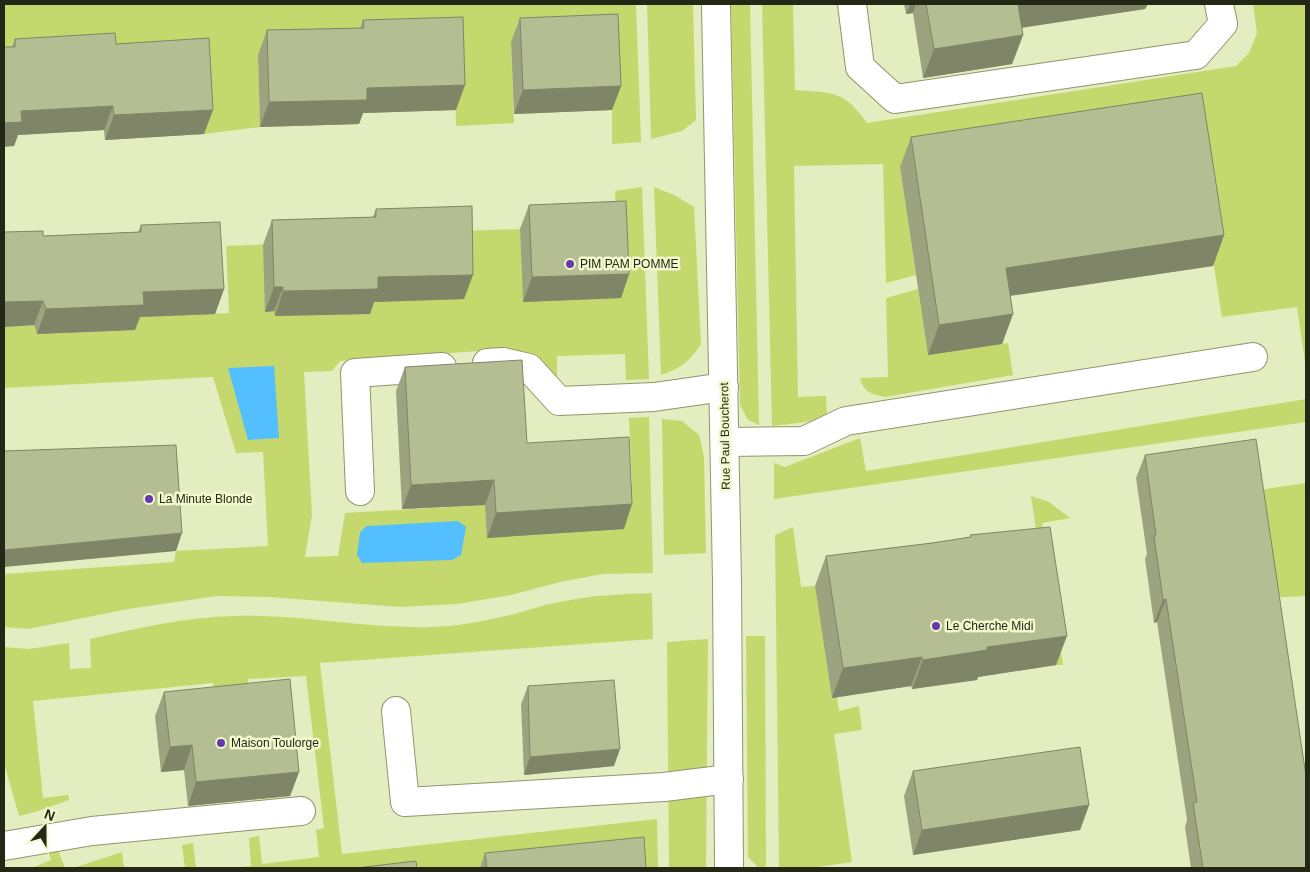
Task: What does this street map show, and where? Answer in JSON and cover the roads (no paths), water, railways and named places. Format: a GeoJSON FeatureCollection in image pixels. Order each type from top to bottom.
{"type":"FeatureCollection","features":[{"type":"Feature","properties":{"kind":"street","name":"Rue Paul Boucherot"},"geometry":{"type":"LineString","coordinates":[[716,4],[725,442],[729,868]]}},
{"type":"Feature","properties":{"kind":"street"},"geometry":{"type":"LineString","coordinates":[[852,4],[860,67],[895,99],[1196,55],[1223,24],[1219,4]]}},
{"type":"Feature","properties":{"kind":"street"},"geometry":{"type":"LineString","coordinates":[[725,442],[804,441],[846,421],[1253,357]]}},
{"type":"Feature","properties":{"kind":"street"},"geometry":{"type":"LineString","coordinates":[[360,491],[355,374],[503,362],[529,368],[559,401],[654,397],[724,387]]}},
{"type":"Feature","properties":{"kind":"street"},"geometry":{"type":"LineString","coordinates":[[396,712],[405,802],[664,787],[728,779]]}},
{"type":"Feature","properties":{"kind":"street"},"geometry":{"type":"LineString","coordinates":[[4,846],[92,831],[301,811]]}},
{"type":"Feature","properties":{"kind":"water"},"geometry":{"type":"Polygon","coordinates":[[[274,366],[279,438],[248,440],[228,368],[274,366]]]}},
{"type":"Feature","properties":{"kind":"water"},"geometry":{"type":"Polygon","coordinates":[[[458,521],[466,527],[461,555],[452,560],[362,563],[357,555],[360,532],[367,526],[458,521]]]}},
{"type":"Feature","properties":{"kind":"place","name":"PIM PAM POMME"},"geometry":{"type":"Point","coordinates":[570,264]}},
{"type":"Feature","properties":{"kind":"place","name":"La Minute Blonde"},"geometry":{"type":"Point","coordinates":[149,499]}},
{"type":"Feature","properties":{"kind":"place","name":"Le Cherche Midi"},"geometry":{"type":"Point","coordinates":[936,626]}},
{"type":"Feature","properties":{"kind":"place","name":"Maison Toulorge"},"geometry":{"type":"Point","coordinates":[221,743]}}]}
